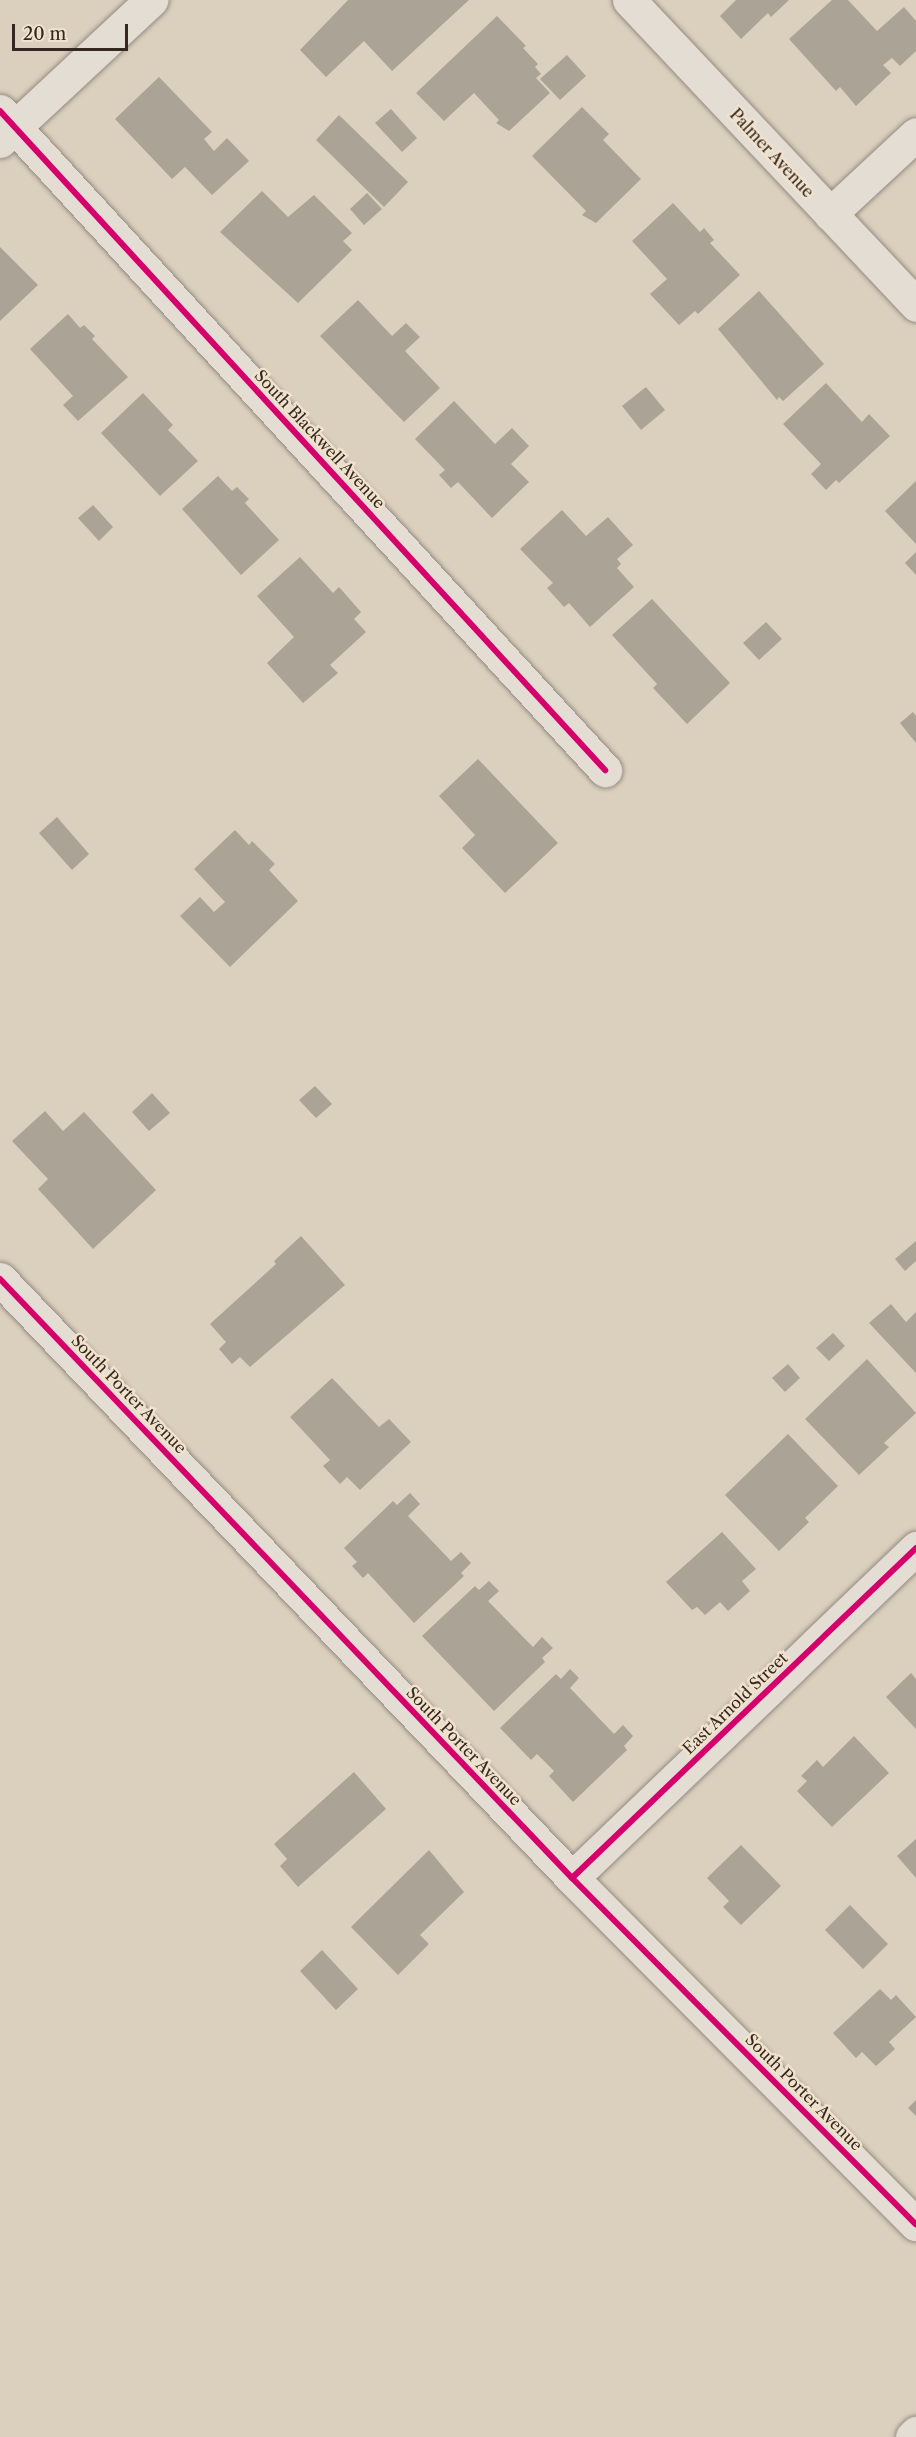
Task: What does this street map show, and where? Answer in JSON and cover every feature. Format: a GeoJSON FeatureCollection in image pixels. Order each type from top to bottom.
{"type":"FeatureCollection","features":[{"type":"Feature","properties":{"kind":"street"},"geometry":{"type":"LineString","coordinates":[[5,126],[151,0]]}},
{"type":"Feature","properties":{"kind":"street","name":"Palmer Avenue"},"geometry":{"type":"LineString","coordinates":[[629,0],[916,305]]}},
{"type":"Feature","properties":{"kind":"street","name":"South Blackwell Avenue"},"geometry":{"type":"LineString","coordinates":[[5,126],[604,770]]}},
{"type":"Feature","properties":{"kind":"street"},"geometry":{"type":"LineString","coordinates":[[830,214],[916,134]]}},
{"type":"Feature","properties":{"kind":"street","name":"South Porter Avenue"},"geometry":{"type":"LineString","coordinates":[[0,1279],[572,1878],[916,2224]]}},
{"type":"Feature","properties":{"kind":"street","name":"East Arnold Street"},"geometry":{"type":"LineString","coordinates":[[572,1878],[916,1548]]}},
{"type":"Feature","properties":{"kind":"street"},"geometry":{"type":"LineString","coordinates":[[912,2437],[916,2433]]}},
{"type":"Feature","properties":{"kind":"building"},"geometry":{"type":"Polygon","coordinates":[[[348,0],[469,0],[392,71],[364,41],[326,77],[300,50],[348,0]]]}},
{"type":"Feature","properties":{"kind":"building"},"geometry":{"type":"Polygon","coordinates":[[[736,0],[789,0],[771,17],[768,13],[741,39],[720,16],[736,0]]]}},
{"type":"Feature","properties":{"kind":"building"},"geometry":{"type":"Polygon","coordinates":[[[832,0],[848,0],[877,31],[904,7],[916,21],[916,51],[900,66],[892,58],[883,65],[891,73],[856,106],[840,87],[836,91],[789,39],[832,0]]]}},
{"type":"Feature","properties":{"kind":"building"},"geometry":{"type":"Polygon","coordinates":[[[497,16],[526,46],[523,48],[538,64],[535,67],[541,74],[536,78],[550,93],[509,131],[496,123],[499,120],[474,93],[444,121],[416,93],[497,16]]]}},
{"type":"Feature","properties":{"kind":"building"},"geometry":{"type":"Polygon","coordinates":[[[567,55],[586,76],[560,100],[540,79],[567,55]]]}},
{"type":"Feature","properties":{"kind":"building"},"geometry":{"type":"Polygon","coordinates":[[[159,77],[212,132],[204,139],[214,151],[227,138],[249,161],[212,195],[185,167],[172,179],[115,119],[159,77]]]}},
{"type":"Feature","properties":{"kind":"building"},"geometry":{"type":"Polygon","coordinates":[[[582,107],[609,134],[603,140],[641,179],[596,223],[582,215],[586,211],[532,156],[582,107]]]}},
{"type":"Feature","properties":{"kind":"building"},"geometry":{"type":"Polygon","coordinates":[[[391,109],[417,138],[402,152],[375,123],[391,109]]]}},
{"type":"Feature","properties":{"kind":"building"},"geometry":{"type":"Polygon","coordinates":[[[339,115],[408,182],[384,207],[316,140],[339,115]]]}},
{"type":"Feature","properties":{"kind":"building"},"geometry":{"type":"Polygon","coordinates":[[[262,191],[288,217],[314,195],[352,233],[343,241],[352,250],[298,303],[220,232],[262,191]]]}},
{"type":"Feature","properties":{"kind":"building"},"geometry":{"type":"Polygon","coordinates":[[[367,193],[382,209],[364,225],[350,209],[367,193]]]}},
{"type":"Feature","properties":{"kind":"building"},"geometry":{"type":"Polygon","coordinates":[[[673,203],[700,232],[704,228],[714,240],[710,243],[740,275],[698,314],[695,311],[679,325],[650,294],[667,279],[632,241],[673,203]]]}},
{"type":"Feature","properties":{"kind":"building"},"geometry":{"type":"Polygon","coordinates":[[[0,247],[38,285],[0,321],[0,247]]]}},
{"type":"Feature","properties":{"kind":"building"},"geometry":{"type":"Polygon","coordinates":[[[759,291],[824,364],[783,401],[779,397],[777,400],[718,329],[759,291]]]}},
{"type":"Feature","properties":{"kind":"building"},"geometry":{"type":"Polygon","coordinates":[[[358,300],[392,336],[406,323],[420,337],[405,351],[440,388],[404,422],[320,336],[358,300]]]}},
{"type":"Feature","properties":{"kind":"building"},"geometry":{"type":"Polygon","coordinates":[[[68,314],[80,328],[84,325],[95,336],[92,339],[128,377],[78,421],[63,405],[73,396],[30,349],[68,314]]]}},
{"type":"Feature","properties":{"kind":"building"},"geometry":{"type":"Polygon","coordinates":[[[826,383],[862,422],[869,414],[890,436],[839,483],[836,480],[826,490],[811,474],[821,464],[783,424],[826,383]]]}},
{"type":"Feature","properties":{"kind":"building"},"geometry":{"type":"Polygon","coordinates":[[[646,387],[665,410],[641,430],[622,406],[646,387]]]}},
{"type":"Feature","properties":{"kind":"building"},"geometry":{"type":"Polygon","coordinates":[[[143,393],[173,425],[168,430],[198,461],[160,496],[101,433],[143,393]]]}},
{"type":"Feature","properties":{"kind":"building"},"geometry":{"type":"Polygon","coordinates":[[[454,401],[495,444],[512,428],[529,446],[511,464],[529,482],[492,518],[458,482],[451,488],[439,475],[445,470],[415,439],[454,401]]]}},
{"type":"Feature","properties":{"kind":"building"},"geometry":{"type":"Polygon","coordinates":[[[218,476],[232,491],[237,487],[249,499],[245,503],[279,540],[241,575],[182,509],[218,476]]]}},
{"type":"Feature","properties":{"kind":"building"},"geometry":{"type":"Polygon","coordinates":[[[916,481],[916,544],[885,511],[916,481]]]}},
{"type":"Feature","properties":{"kind":"building"},"geometry":{"type":"Polygon","coordinates":[[[93,505],[113,527],[99,541],[78,518],[93,505]]]}},
{"type":"Feature","properties":{"kind":"building"},"geometry":{"type":"Polygon","coordinates":[[[562,510],[586,536],[608,517],[633,545],[617,559],[621,564],[617,568],[634,587],[590,627],[569,603],[564,607],[547,588],[553,583],[520,549],[562,510]]]}},
{"type":"Feature","properties":{"kind":"building"},"geometry":{"type":"Polygon","coordinates":[[[916,552],[916,575],[905,563],[916,552]]]}},
{"type":"Feature","properties":{"kind":"building"},"geometry":{"type":"Polygon","coordinates":[[[300,557],[333,593],[339,587],[361,612],[354,619],[366,632],[330,665],[338,673],[303,703],[267,663],[294,637],[257,596],[300,557]]]}},
{"type":"Feature","properties":{"kind":"building"},"geometry":{"type":"Polygon","coordinates":[[[652,599],[730,683],[687,724],[653,688],[657,684],[612,635],[652,599]]]}},
{"type":"Feature","properties":{"kind":"building"},"geometry":{"type":"Polygon","coordinates":[[[766,622],[782,639],[759,660],[743,643],[766,622]]]}},
{"type":"Feature","properties":{"kind":"building"},"geometry":{"type":"Polygon","coordinates":[[[913,712],[916,716],[916,743],[900,723],[913,712]]]}},
{"type":"Feature","properties":{"kind":"building"},"geometry":{"type":"Polygon","coordinates":[[[478,759],[558,843],[505,893],[462,848],[475,835],[439,796],[478,759]]]}},
{"type":"Feature","properties":{"kind":"building"},"geometry":{"type":"Polygon","coordinates":[[[57,817],[89,854],[72,870],[39,833],[57,817]]]}},
{"type":"Feature","properties":{"kind":"building"},"geometry":{"type":"Polygon","coordinates":[[[235,830],[249,845],[252,841],[275,864],[269,870],[298,901],[230,967],[180,916],[200,897],[214,912],[225,902],[194,869],[235,830]]]}},
{"type":"Feature","properties":{"kind":"building"},"geometry":{"type":"Polygon","coordinates":[[[315,1086],[332,1104],[316,1118],[299,1100],[315,1086]]]}},
{"type":"Feature","properties":{"kind":"building"},"geometry":{"type":"Polygon","coordinates":[[[152,1093],[170,1113],[149,1131],[132,1112],[152,1093]]]}},
{"type":"Feature","properties":{"kind":"building"},"geometry":{"type":"Polygon","coordinates":[[[45,1111],[63,1131],[84,1112],[156,1190],[93,1249],[38,1189],[48,1179],[12,1141],[45,1111]]]}},
{"type":"Feature","properties":{"kind":"building"},"geometry":{"type":"Polygon","coordinates":[[[301,1236],[345,1285],[250,1367],[240,1357],[232,1364],[219,1349],[226,1342],[210,1324],[276,1264],[274,1261],[301,1236]]]}},
{"type":"Feature","properties":{"kind":"building"},"geometry":{"type":"Polygon","coordinates":[[[916,1241],[916,1261],[905,1271],[895,1259],[916,1241]]]}},
{"type":"Feature","properties":{"kind":"building"},"geometry":{"type":"Polygon","coordinates":[[[891,1304],[906,1322],[916,1312],[916,1373],[869,1323],[891,1304]]]}},
{"type":"Feature","properties":{"kind":"building"},"geometry":{"type":"Polygon","coordinates":[[[833,1333],[845,1346],[829,1361],[816,1348],[833,1333]]]}},
{"type":"Feature","properties":{"kind":"building"},"geometry":{"type":"Polygon","coordinates":[[[867,1359],[916,1413],[884,1443],[889,1447],[859,1475],[805,1419],[867,1359]]]}},
{"type":"Feature","properties":{"kind":"building"},"geometry":{"type":"Polygon","coordinates":[[[788,1364],[800,1378],[785,1392],[772,1378],[788,1364]]]}},
{"type":"Feature","properties":{"kind":"building"},"geometry":{"type":"Polygon","coordinates":[[[332,1378],[379,1427],[389,1419],[411,1442],[360,1490],[347,1477],[340,1484],[323,1466],[330,1460],[290,1417],[332,1378]]]}},
{"type":"Feature","properties":{"kind":"building"},"geometry":{"type":"Polygon","coordinates":[[[788,1434],[838,1486],[805,1518],[809,1522],[779,1551],[725,1495],[788,1434]]]}},
{"type":"Feature","properties":{"kind":"building"},"geometry":{"type":"Polygon","coordinates":[[[410,1493],[420,1504],[408,1516],[451,1561],[461,1552],[471,1563],[461,1573],[464,1576],[414,1623],[368,1573],[363,1578],[352,1566],[357,1562],[344,1548],[393,1501],[397,1505],[410,1493]]]}},
{"type":"Feature","properties":{"kind":"building"},"geometry":{"type":"Polygon","coordinates":[[[722,1532],[756,1569],[742,1581],[750,1591],[728,1611],[720,1602],[705,1615],[697,1607],[692,1610],[666,1582],[722,1532]]]}},
{"type":"Feature","properties":{"kind":"building"},"geometry":{"type":"Polygon","coordinates":[[[489,1581],[499,1591],[488,1601],[533,1647],[542,1637],[553,1648],[542,1658],[545,1662],[494,1711],[422,1636],[475,1586],[479,1590],[489,1581]]]}},
{"type":"Feature","properties":{"kind":"building"},"geometry":{"type":"Polygon","coordinates":[[[570,1669],[579,1678],[570,1688],[614,1734],[623,1725],[633,1736],[624,1746],[627,1750],[573,1802],[549,1776],[554,1771],[537,1754],[531,1760],[500,1728],[556,1674],[561,1679],[570,1669]]]}},
{"type":"Feature","properties":{"kind":"building"},"geometry":{"type":"Polygon","coordinates":[[[911,1673],[916,1679],[916,1729],[886,1697],[911,1673]]]}},
{"type":"Feature","properties":{"kind":"building"},"geometry":{"type":"Polygon","coordinates":[[[854,1736],[889,1773],[832,1827],[797,1791],[807,1781],[801,1776],[817,1760],[823,1767],[854,1736]]]}},
{"type":"Feature","properties":{"kind":"building"},"geometry":{"type":"Polygon","coordinates":[[[354,1772],[386,1809],[298,1887],[280,1866],[287,1859],[274,1844],[354,1772]]]}},
{"type":"Feature","properties":{"kind":"building"},"geometry":{"type":"Polygon","coordinates":[[[916,1839],[916,1878],[897,1856],[916,1839]]]}},
{"type":"Feature","properties":{"kind":"building"},"geometry":{"type":"Polygon","coordinates":[[[741,1845],[781,1886],[741,1925],[723,1907],[729,1901],[707,1878],[741,1845]]]}},
{"type":"Feature","properties":{"kind":"building"},"geometry":{"type":"Polygon","coordinates":[[[429,1850],[464,1892],[420,1935],[429,1944],[398,1975],[351,1927],[429,1850]]]}},
{"type":"Feature","properties":{"kind":"building"},"geometry":{"type":"Polygon","coordinates":[[[850,1905],[888,1944],[863,1969],[825,1930],[850,1905]]]}},
{"type":"Feature","properties":{"kind":"building"},"geometry":{"type":"Polygon","coordinates":[[[322,1950],[358,1989],[336,2010],[300,1971],[322,1950]]]}},
{"type":"Feature","properties":{"kind":"building"},"geometry":{"type":"Polygon","coordinates":[[[880,1989],[891,2000],[896,1995],[916,2017],[889,2042],[895,2049],[876,2066],[862,2052],[856,2058],[833,2033],[880,1989]]]}},
{"type":"Feature","properties":{"kind":"building"},"geometry":{"type":"Polygon","coordinates":[[[916,2100],[916,2116],[908,2108],[916,2100]]]}},
{"type":"Feature","properties":{"kind":"cycle path"},"geometry":{"type":"LineString","coordinates":[[0,111],[605,770]]}},
{"type":"Feature","properties":{"kind":"cycle path"},"geometry":{"type":"LineString","coordinates":[[0,1279],[572,1878],[916,2224]]}},
{"type":"Feature","properties":{"kind":"cycle path"},"geometry":{"type":"LineString","coordinates":[[572,1878],[916,1548]]}}]}
